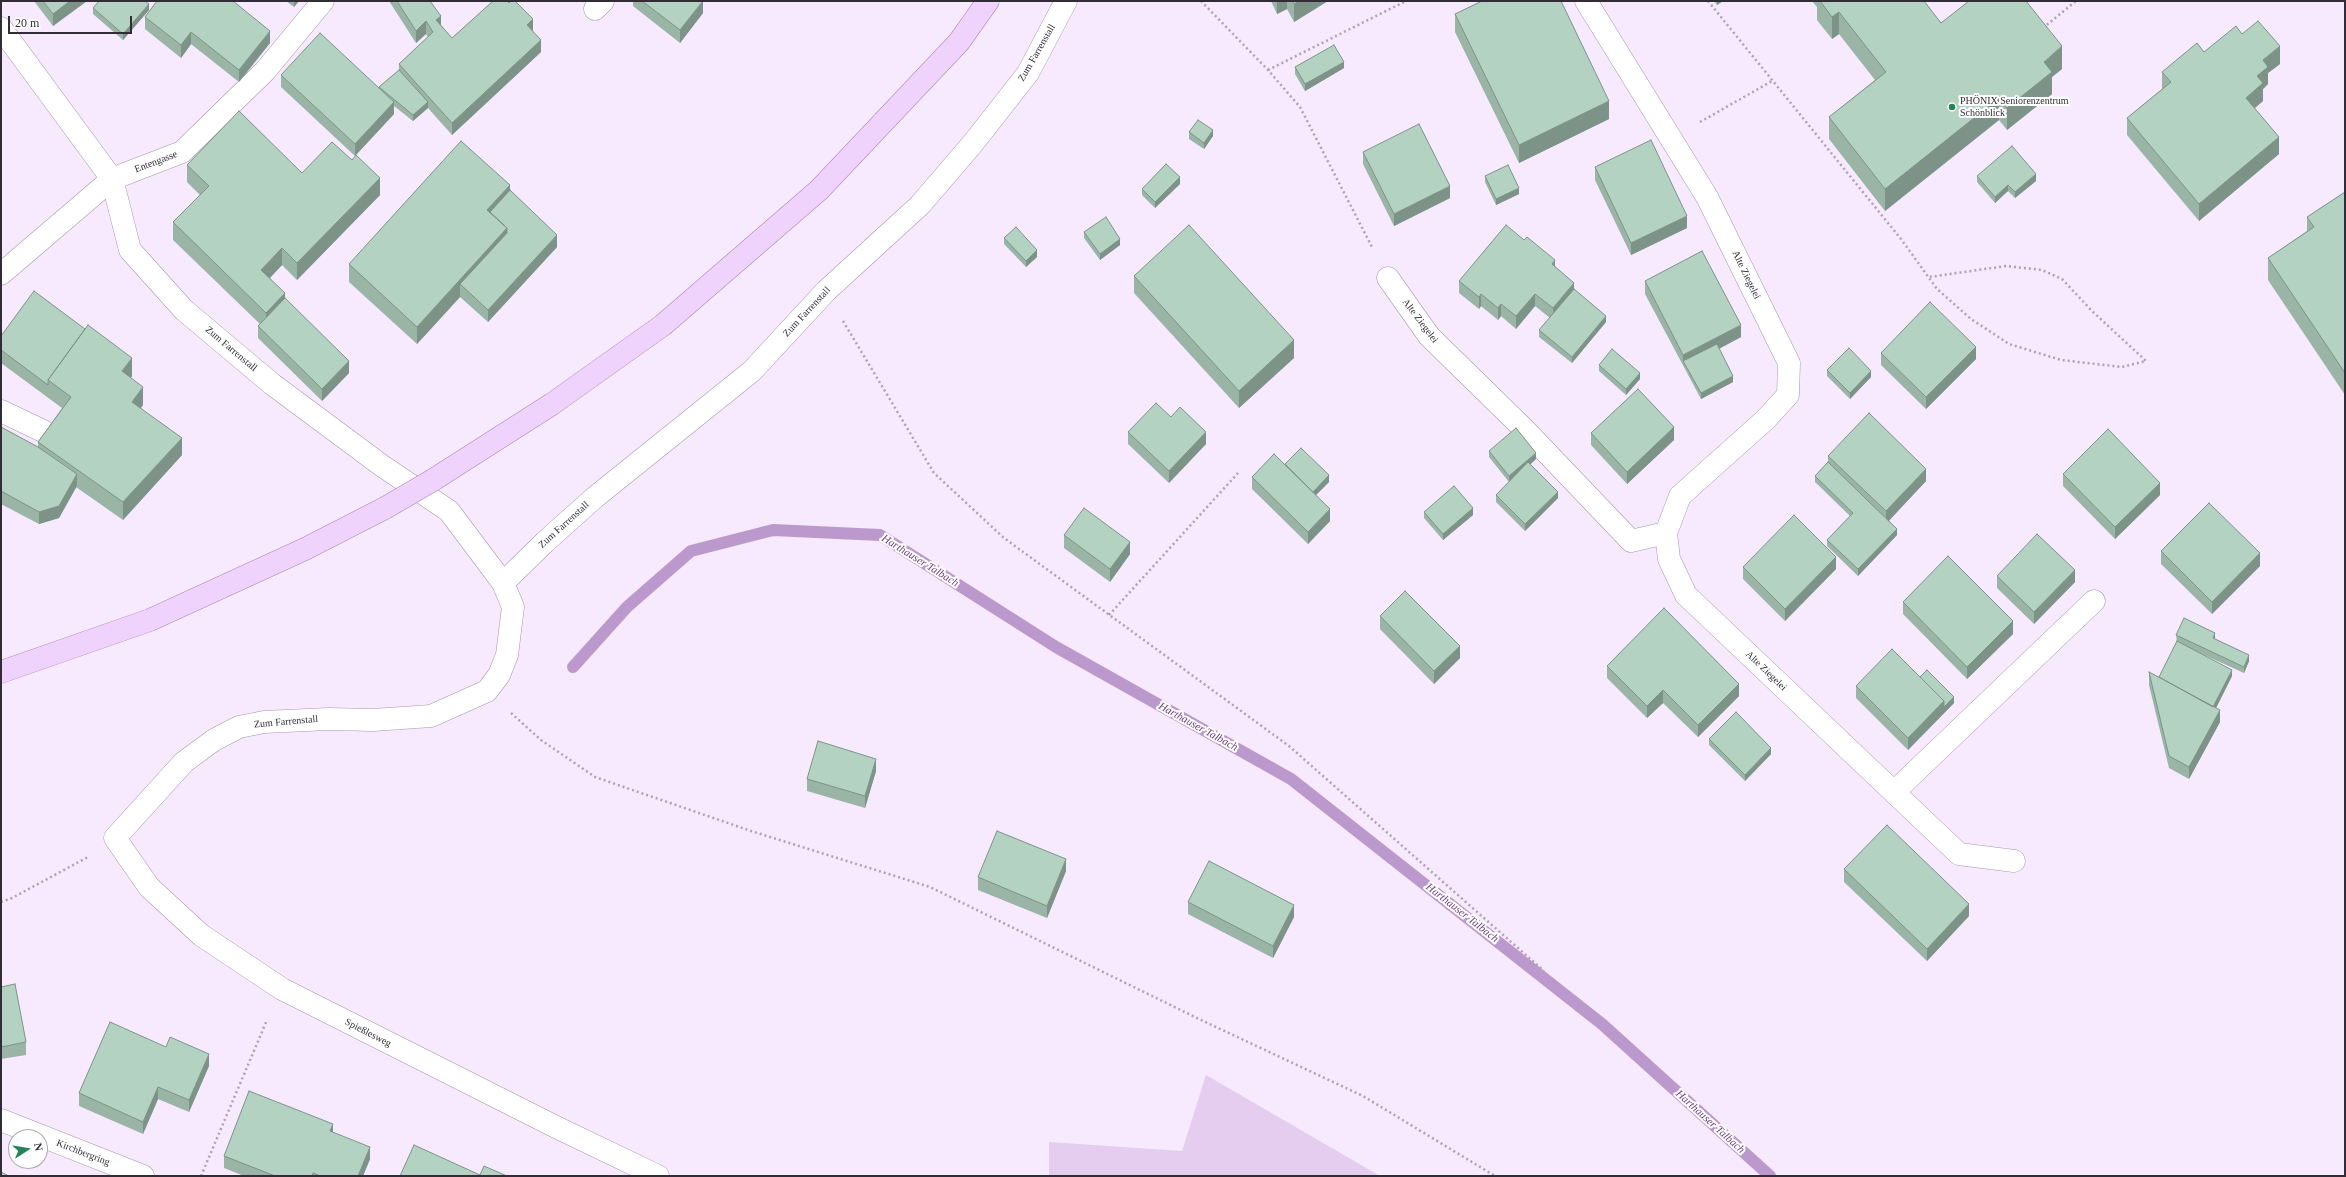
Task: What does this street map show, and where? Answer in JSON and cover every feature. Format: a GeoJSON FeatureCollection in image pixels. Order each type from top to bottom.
{"type":"FeatureCollection","features":[{"type":"Feature","properties":{"kind":"main road"},"geometry":{"type":"LineString","coordinates":[[1,672],[150,620],[305,549],[428,487],[552,404],[663,325],[813,195],[959,42],[988,1]]}},
{"type":"Feature","properties":{"kind":"street","name":"Entengasse"},"geometry":{"type":"LineString","coordinates":[[112,179],[182,152],[265,71],[322,1]]}},
{"type":"Feature","properties":{"kind":"street","name":"Zum Farrenstall"},"geometry":{"type":"LineString","coordinates":[[504,583],[545,542],[594,498],[752,371],[826,291],[920,205],[974,142],[1028,73],[1066,1]]}},
{"type":"Feature","properties":{"kind":"street","name":"Alte Ziegelei"},"geometry":{"type":"LineString","coordinates":[[1586,1],[1707,197],[1789,363],[1788,395],[1764,420],[1680,496],[1666,533],[1669,560],[1686,595],[1959,854],[2014,861]]}},
{"type":"Feature","properties":{"kind":"street"},"geometry":{"type":"LineString","coordinates":[[1,28],[112,179],[1,274]]}},
{"type":"Feature","properties":{"kind":"street","name":"Zum Farrenstall"},"geometry":{"type":"LineString","coordinates":[[112,179],[130,250],[184,310],[272,384],[428,487],[504,583],[513,607],[511,633],[507,655],[499,675],[487,691],[431,716],[373,720],[329,719],[264,722],[239,727],[214,740],[184,762],[115,838]]}},
{"type":"Feature","properties":{"kind":"street","name":"Alte Ziegelei"},"geometry":{"type":"LineString","coordinates":[[1388,278],[1429,336],[1525,430],[1631,541],[1666,533]]}},
{"type":"Feature","properties":{"kind":"street"},"geometry":{"type":"LineString","coordinates":[[1,411],[43,431]]}},
{"type":"Feature","properties":{"kind":"street"},"geometry":{"type":"LineString","coordinates":[[1894,792],[2094,601]]}},
{"type":"Feature","properties":{"kind":"street","name":"Spießlesweg"},"geometry":{"type":"LineString","coordinates":[[115,838],[149,887],[201,935],[282,989],[558,1128],[658,1176]]}},
{"type":"Feature","properties":{"kind":"street","name":"Kirchbergring"},"geometry":{"type":"LineString","coordinates":[[1,1120],[143,1176]]}},
{"type":"Feature","properties":{"kind":"path"},"geometry":{"type":"LineString","coordinates":[[1201,1],[1268,70],[1300,107],[1388,278]]}},
{"type":"Feature","properties":{"kind":"path"},"geometry":{"type":"LineString","coordinates":[[1268,70],[1406,1]]}},
{"type":"Feature","properties":{"kind":"path"},"geometry":{"type":"LineString","coordinates":[[1708,1],[1901,239],[1937,289],[1971,319],[2009,344],[2061,360],[2093,365],[2122,367],[2146,360],[2092,311],[2062,279],[2042,270],[2006,266],[1929,277]]}},
{"type":"Feature","properties":{"kind":"path"},"geometry":{"type":"LineString","coordinates":[[2041,30],[2076,1]]}},
{"type":"Feature","properties":{"kind":"path"},"geometry":{"type":"LineString","coordinates":[[1671,138],[1772,81]]}},
{"type":"Feature","properties":{"kind":"path"},"geometry":{"type":"LineString","coordinates":[[826,291],[934,473],[1004,538],[1289,746],[1544,971]]}},
{"type":"Feature","properties":{"kind":"path"},"geometry":{"type":"LineString","coordinates":[[1109,615],[1238,472]]}},
{"type":"Feature","properties":{"kind":"path"},"geometry":{"type":"LineString","coordinates":[[487,691],[541,740],[595,777],[751,831],[930,887],[1201,1020],[1363,1096],[1495,1176]]}},
{"type":"Feature","properties":{"kind":"path"},"geometry":{"type":"LineString","coordinates":[[1,902],[12,898],[84,859],[115,838]]}},
{"type":"Feature","properties":{"kind":"path"},"geometry":{"type":"LineString","coordinates":[[201,1176],[259,1040],[269,1014],[271,998],[282,989]]}},
{"type":"Feature","properties":{"kind":"shaded area"},"geometry":{"type":"Polygon","coordinates":[[[1206,1075],[1380,1176],[1049,1176],[1049,1142],[1182,1151],[1206,1075]]]}},
{"type":"Feature","properties":{"kind":"building"},"geometry":{"type":"Polygon","coordinates":[[[43,1],[70,1],[53,14],[43,1]]]}},
{"type":"Feature","properties":{"kind":"building"},"geometry":{"type":"Polygon","coordinates":[[[99,1],[145,1],[149,4],[123,34],[93,8],[99,1]]]}},
{"type":"Feature","properties":{"kind":"building"},"geometry":{"type":"Polygon","coordinates":[[[157,1],[233,1],[270,31],[239,70],[191,32],[181,45],[145,17],[157,1]]]}},
{"type":"Feature","properties":{"kind":"building"},"geometry":{"type":"Polygon","coordinates":[[[397,1],[430,1],[441,16],[436,20],[452,38],[493,1],[507,1],[509,3],[511,1],[515,1],[533,19],[527,25],[541,40],[452,123],[399,64],[433,32],[426,21],[416,31],[397,1]]]}},
{"type":"Feature","properties":{"kind":"building"},"geometry":{"type":"Polygon","coordinates":[[[642,1],[703,1],[680,30],[642,1]]]}},
{"type":"Feature","properties":{"kind":"building"},"geometry":{"type":"Polygon","coordinates":[[[1292,1],[1299,1],[1294,4],[1292,1]]]}},
{"type":"Feature","properties":{"kind":"building"},"geometry":{"type":"Polygon","coordinates":[[[1482,1],[1561,1],[1609,101],[1519,145],[1455,14],[1482,1]]]}},
{"type":"Feature","properties":{"kind":"building","name":"PHÖNIX Seniorenzentrum Schönblick"},"geometry":{"type":"Polygon","coordinates":[[[1820,1],[1924,1],[1941,23],[1969,1],[2026,1],[2062,46],[2044,62],[2052,72],[2007,108],[1999,98],[1885,189],[1829,117],[1886,72],[1839,12],[1832,17],[1820,1]]]}},
{"type":"Feature","properties":{"kind":"building"},"geometry":{"type":"Polygon","coordinates":[[[2258,21],[2280,46],[2263,60],[2268,67],[2257,76],[2263,83],[2246,98],[2279,137],[2199,204],[2127,118],[2171,82],[2162,72],[2197,43],[2204,52],[2236,26],[2242,34],[2258,21]]]}},
{"type":"Feature","properties":{"kind":"building"},"geometry":{"type":"Polygon","coordinates":[[[320,33],[394,102],[355,144],[281,75],[320,33]]]}},
{"type":"Feature","properties":{"kind":"building"},"geometry":{"type":"Polygon","coordinates":[[[1334,45],[1344,62],[1305,84],[1295,67],[1334,45]]]}},
{"type":"Feature","properties":{"kind":"building"},"geometry":{"type":"Polygon","coordinates":[[[399,70],[428,102],[413,115],[379,87],[399,70]]]}},
{"type":"Feature","properties":{"kind":"building"},"geometry":{"type":"Polygon","coordinates":[[[239,111],[302,173],[332,142],[352,160],[356,155],[380,178],[297,263],[282,248],[261,270],[285,293],[266,313],[173,222],[209,186],[187,165],[239,111]]]}},
{"type":"Feature","properties":{"kind":"building"},"geometry":{"type":"Polygon","coordinates":[[[1198,120],[1213,130],[1204,143],[1189,132],[1198,120]]]}},
{"type":"Feature","properties":{"kind":"building"},"geometry":{"type":"Polygon","coordinates":[[[1419,124],[1450,186],[1394,214],[1363,152],[1419,124]]]}},
{"type":"Feature","properties":{"kind":"building"},"geometry":{"type":"Polygon","coordinates":[[[1651,140],[1687,216],[1631,243],[1595,167],[1651,140]]]}},
{"type":"Feature","properties":{"kind":"building"},"geometry":{"type":"Polygon","coordinates":[[[461,141],[510,185],[487,210],[507,228],[417,327],[349,264],[461,141]]]}},
{"type":"Feature","properties":{"kind":"building"},"geometry":{"type":"Polygon","coordinates":[[[2012,146],[2036,174],[2015,192],[2008,185],[1995,197],[1977,176],[2012,146]]]}},
{"type":"Feature","properties":{"kind":"building"},"geometry":{"type":"Polygon","coordinates":[[[1166,164],[1180,177],[1155,202],[1142,189],[1166,164]]]}},
{"type":"Feature","properties":{"kind":"building"},"geometry":{"type":"Polygon","coordinates":[[[1508,165],[1519,188],[1496,199],[1485,176],[1508,165]]]}},
{"type":"Feature","properties":{"kind":"building"},"geometry":{"type":"Polygon","coordinates":[[[510,190],[557,235],[488,310],[460,284],[507,233],[507,228],[490,212],[510,190]]]}},
{"type":"Feature","properties":{"kind":"building"},"geometry":{"type":"Polygon","coordinates":[[[2345,192],[2345,373],[2268,258],[2314,227],[2307,217],[2345,192]]]}},
{"type":"Feature","properties":{"kind":"building"},"geometry":{"type":"Polygon","coordinates":[[[1106,217],[1120,239],[1100,254],[1084,232],[1106,217]]]}},
{"type":"Feature","properties":{"kind":"building"},"geometry":{"type":"Polygon","coordinates":[[[1189,225],[1294,340],[1239,391],[1134,276],[1189,225]]]}},
{"type":"Feature","properties":{"kind":"building"},"geometry":{"type":"Polygon","coordinates":[[[1506,225],[1524,240],[1527,237],[1555,260],[1552,264],[1574,283],[1553,308],[1535,294],[1516,316],[1501,304],[1498,308],[1481,294],[1479,297],[1459,281],[1506,225]]]}},
{"type":"Feature","properties":{"kind":"building"},"geometry":{"type":"Polygon","coordinates":[[[1016,227],[1037,250],[1026,261],[1004,238],[1016,227]]]}},
{"type":"Feature","properties":{"kind":"building"},"geometry":{"type":"Polygon","coordinates":[[[1702,251],[1741,325],[1683,355],[1645,281],[1702,251]]]}},
{"type":"Feature","properties":{"kind":"building"},"geometry":{"type":"Polygon","coordinates":[[[1574,289],[1606,316],[1572,357],[1539,330],[1574,289]]]}},
{"type":"Feature","properties":{"kind":"building"},"geometry":{"type":"Polygon","coordinates":[[[34,291],[85,329],[48,380],[48,385],[1,350],[1,336],[34,291]]]}},
{"type":"Feature","properties":{"kind":"building"},"geometry":{"type":"Polygon","coordinates":[[[285,298],[349,361],[322,389],[258,326],[285,298]]]}},
{"type":"Feature","properties":{"kind":"building"},"geometry":{"type":"Polygon","coordinates":[[[1930,302],[1976,347],[1926,397],[1881,353],[1930,302]]]}},
{"type":"Feature","properties":{"kind":"building"},"geometry":{"type":"Polygon","coordinates":[[[88,325],[132,358],[122,371],[143,387],[132,402],[182,438],[123,502],[38,442],[71,397],[48,380],[88,325]]]}},
{"type":"Feature","properties":{"kind":"building"},"geometry":{"type":"Polygon","coordinates":[[[1717,344],[1733,376],[1701,393],[1683,361],[1717,344]]]}},
{"type":"Feature","properties":{"kind":"building"},"geometry":{"type":"Polygon","coordinates":[[[1849,348],[1871,371],[1850,393],[1827,370],[1849,348]]]}},
{"type":"Feature","properties":{"kind":"building"},"geometry":{"type":"Polygon","coordinates":[[[1612,349],[1640,373],[1626,389],[1599,365],[1612,349]]]}},
{"type":"Feature","properties":{"kind":"building"},"geometry":{"type":"Polygon","coordinates":[[[1638,389],[1674,427],[1627,472],[1591,433],[1638,389]]]}},
{"type":"Feature","properties":{"kind":"building"},"geometry":{"type":"Polygon","coordinates":[[[1156,403],[1171,417],[1180,407],[1206,432],[1169,471],[1128,432],[1156,403]]]}},
{"type":"Feature","properties":{"kind":"building"},"geometry":{"type":"Polygon","coordinates":[[[1869,413],[1926,469],[1886,511],[1828,456],[1869,413]]]}},
{"type":"Feature","properties":{"kind":"building"},"geometry":{"type":"Polygon","coordinates":[[[1,427],[38,447],[77,474],[59,506],[39,512],[1,491],[1,427]]]}},
{"type":"Feature","properties":{"kind":"building"},"geometry":{"type":"Polygon","coordinates":[[[1516,428],[1536,453],[1509,476],[1489,451],[1516,428]]]}},
{"type":"Feature","properties":{"kind":"building"},"geometry":{"type":"Polygon","coordinates":[[[2108,429],[2160,483],[2115,527],[2063,474],[2108,429]]]}},
{"type":"Feature","properties":{"kind":"building"},"geometry":{"type":"Polygon","coordinates":[[[1301,448],[1329,475],[1313,492],[1285,464],[1301,448]]]}},
{"type":"Feature","properties":{"kind":"building"},"geometry":{"type":"Polygon","coordinates":[[[1274,454],[1330,509],[1308,532],[1252,477],[1274,454]]]}},
{"type":"Feature","properties":{"kind":"building"},"geometry":{"type":"Polygon","coordinates":[[[1528,462],[1558,492],[1525,524],[1496,495],[1528,462]]]}},
{"type":"Feature","properties":{"kind":"building"},"geometry":{"type":"Polygon","coordinates":[[[1828,462],[1897,529],[1858,569],[1827,540],[1853,513],[1815,476],[1828,462]]]}},
{"type":"Feature","properties":{"kind":"building"},"geometry":{"type":"Polygon","coordinates":[[[1454,486],[1473,508],[1443,534],[1424,512],[1454,486]]]}},
{"type":"Feature","properties":{"kind":"building"},"geometry":{"type":"Polygon","coordinates":[[[2209,503],[2260,553],[2212,602],[2161,551],[2209,503]]]}},
{"type":"Feature","properties":{"kind":"building"},"geometry":{"type":"Polygon","coordinates":[[[1084,508],[1130,542],[1110,569],[1064,535],[1084,508]]]}},
{"type":"Feature","properties":{"kind":"building"},"geometry":{"type":"Polygon","coordinates":[[[1794,515],[1836,557],[1785,609],[1743,567],[1794,515]]]}},
{"type":"Feature","properties":{"kind":"building"},"geometry":{"type":"Polygon","coordinates":[[[2037,534],[2075,570],[2034,612],[1997,576],[2037,534]]]}},
{"type":"Feature","properties":{"kind":"building"},"geometry":{"type":"Polygon","coordinates":[[[1948,556],[2013,621],[1967,667],[1903,602],[1948,556]]]}},
{"type":"Feature","properties":{"kind":"building"},"geometry":{"type":"Polygon","coordinates":[[[1405,591],[1460,646],[1434,671],[1380,616],[1405,591]]]}},
{"type":"Feature","properties":{"kind":"building"},"geometry":{"type":"Polygon","coordinates":[[[1664,608],[1739,684],[1698,725],[1663,690],[1647,706],[1607,666],[1664,608]]]}},
{"type":"Feature","properties":{"kind":"building"},"geometry":{"type":"Polygon","coordinates":[[[2184,618],[2215,633],[2213,638],[2249,655],[2244,667],[2176,635],[2184,618]]]}},
{"type":"Feature","properties":{"kind":"building"},"geometry":{"type":"Polygon","coordinates":[[[2177,641],[2232,670],[2213,707],[2159,677],[2177,641]]]}},
{"type":"Feature","properties":{"kind":"building"},"geometry":{"type":"Polygon","coordinates":[[[1892,649],[1944,701],[1908,738],[1856,686],[1892,649]]]}},
{"type":"Feature","properties":{"kind":"building"},"geometry":{"type":"Polygon","coordinates":[[[1927,670],[1954,697],[1944,707],[1944,701],[1920,677],[1927,670]]]}},
{"type":"Feature","properties":{"kind":"building"},"geometry":{"type":"Polygon","coordinates":[[[2149,672],[2220,710],[2189,767],[2169,756],[2149,672]]]}},
{"type":"Feature","properties":{"kind":"building"},"geometry":{"type":"Polygon","coordinates":[[[1736,712],[1771,748],[1745,775],[1709,739],[1736,712]]]}},
{"type":"Feature","properties":{"kind":"building"},"geometry":{"type":"Polygon","coordinates":[[[818,741],[876,759],[865,796],[807,779],[818,741]]]}},
{"type":"Feature","properties":{"kind":"building"},"geometry":{"type":"Polygon","coordinates":[[[1887,825],[1969,904],[1927,949],[1844,869],[1887,825]]]}},
{"type":"Feature","properties":{"kind":"building"},"geometry":{"type":"Polygon","coordinates":[[[997,831],[1066,859],[1047,906],[978,877],[997,831]]]}},
{"type":"Feature","properties":{"kind":"building"},"geometry":{"type":"Polygon","coordinates":[[[1209,861],[1294,905],[1273,946],[1188,902],[1209,861]]]}},
{"type":"Feature","properties":{"kind":"building"},"geometry":{"type":"Polygon","coordinates":[[[15,984],[26,1042],[1,1047],[1,987],[15,984]]]}},
{"type":"Feature","properties":{"kind":"building"},"geometry":{"type":"Polygon","coordinates":[[[110,1022],[166,1047],[170,1037],[209,1054],[189,1100],[158,1087],[143,1122],[79,1093],[110,1022]]]}},
{"type":"Feature","properties":{"kind":"building"},"geometry":{"type":"Polygon","coordinates":[[[249,1091],[333,1124],[330,1131],[370,1147],[358,1176],[320,1176],[313,1173],[312,1176],[275,1176],[224,1156],[249,1091]]]}},
{"type":"Feature","properties":{"kind":"building"},"geometry":{"type":"Polygon","coordinates":[[[414,1145],[480,1175],[484,1166],[507,1176],[400,1176],[414,1145]]]}},
{"type":"Feature","properties":{"kind":"building"},"geometry":{"type":"Polygon","coordinates":[[[1,1172],[9,1176],[1,1176],[1,1172]]]}},
{"type":"Feature","properties":{"kind":"waterway","name":"Harthauser Talbach"},"geometry":{"type":"LineString","coordinates":[[573,667],[627,607],[691,551],[773,530],[880,535],[1056,647],[1291,779],[1602,1024],[1770,1176]]}},
{"type":"Feature","properties":{"kind":"place","name":"PHÖNIX Seniorenzentrum Schönblick"},"geometry":{"type":"Point","coordinates":[1952,107]}}]}
